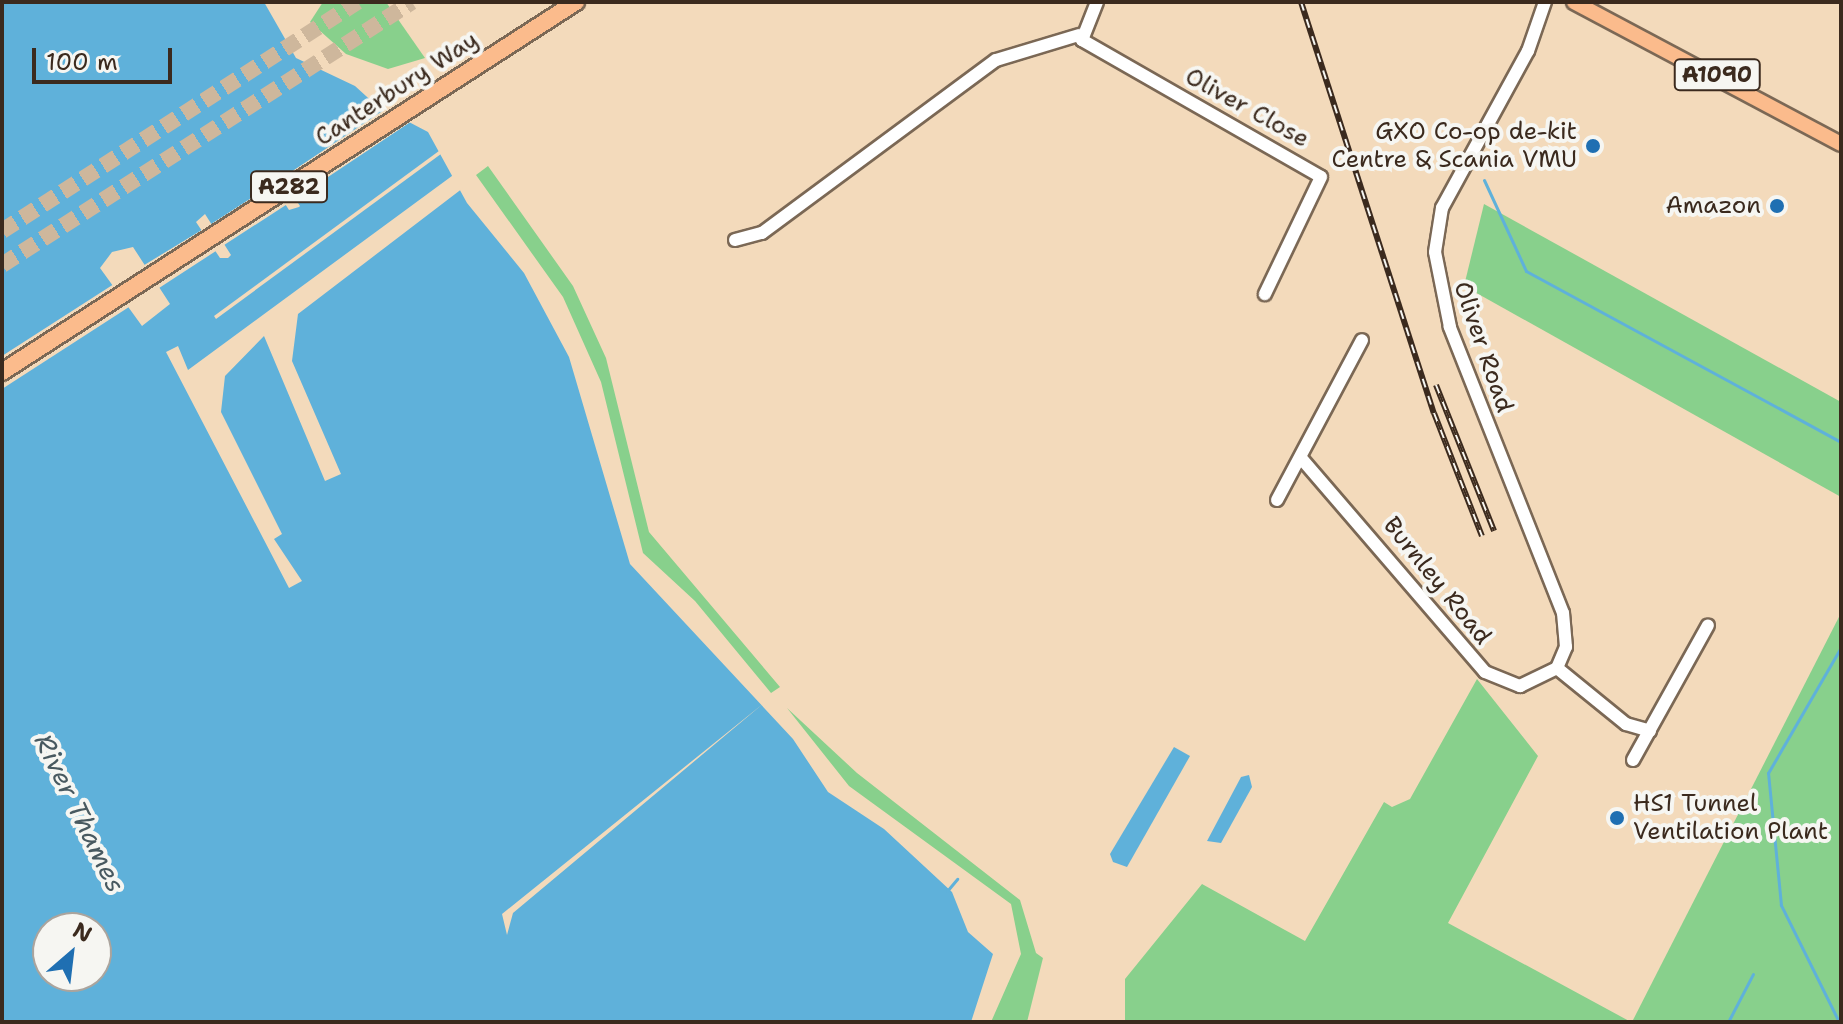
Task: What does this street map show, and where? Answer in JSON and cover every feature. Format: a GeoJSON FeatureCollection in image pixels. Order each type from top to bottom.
{"type":"FeatureCollection","features":[{"type":"Feature","properties":{"kind":"highway","name":"Canterbury Way"},"geometry":{"type":"LineString","coordinates":[[2,372],[576,2]]}},
{"type":"Feature","properties":{"kind":"main road","name":"A1090"},"geometry":{"type":"LineString","coordinates":[[1574,2],[1591,4],[1841,144]]}},
{"type":"Feature","properties":{"kind":"street"},"geometry":{"type":"LineString","coordinates":[[735,240],[762,233],[996,60],[1079,35],[1097,2]]}},
{"type":"Feature","properties":{"kind":"street","name":"Oliver Road"},"geometry":{"type":"LineString","coordinates":[[1545,2],[1528,51],[1442,208],[1435,252],[1459,351],[1563,613],[1566,647],[1557,668]]}},
{"type":"Feature","properties":{"kind":"street","name":"Oliver Close"},"geometry":{"type":"LineString","coordinates":[[1079,35],[1321,177],[1265,294]]}},
{"type":"Feature","properties":{"kind":"street"},"geometry":{"type":"LineString","coordinates":[[1277,500],[1362,340]]}},
{"type":"Feature","properties":{"kind":"street","name":"Burnley Road"},"geometry":{"type":"LineString","coordinates":[[1301,458],[1485,672],[1520,686],[1557,668]]}},
{"type":"Feature","properties":{"kind":"street"},"geometry":{"type":"LineString","coordinates":[[1633,760],[1708,625]]}},
{"type":"Feature","properties":{"kind":"street"},"geometry":{"type":"LineString","coordinates":[[1557,668],[1626,724],[1650,731]]}},
{"type":"Feature","properties":{"kind":"green space"},"geometry":{"type":"Polygon","coordinates":[[[323,2],[386,2],[425,58],[388,69],[346,54],[310,22],[323,2]]]}},
{"type":"Feature","properties":{"kind":"green space"},"geometry":{"type":"Polygon","coordinates":[[[488,166],[573,286],[606,358],[649,532],[780,687],[771,693],[695,601],[643,553],[601,382],[563,297],[476,175],[488,166]]]}},
{"type":"Feature","properties":{"kind":"green space"},"geometry":{"type":"Polygon","coordinates":[[[1484,204],[1841,402],[1841,497],[1464,286],[1484,204]]]}},
{"type":"Feature","properties":{"kind":"green space"},"geometry":{"type":"Polygon","coordinates":[[[1841,613],[1841,1022],[1632,1022],[1660,967],[1841,613]]]}},
{"type":"Feature","properties":{"kind":"green space"},"geometry":{"type":"Polygon","coordinates":[[[1477,679],[1538,756],[1448,923],[1631,1022],[1125,1022],[1125,979],[1202,884],[1305,941],[1384,802],[1392,807],[1410,799],[1477,679]]]}},
{"type":"Feature","properties":{"kind":"green space"},"geometry":{"type":"Polygon","coordinates":[[[787,708],[857,773],[1020,900],[1036,953],[1043,958],[1027,1022],[991,1022],[1021,954],[1011,904],[849,786],[787,708]]]}},
{"type":"Feature","properties":{"kind":"water","name":"River Thames"},"geometry":{"type":"Polygon","coordinates":[[[2,2],[264,2],[296,58],[355,86],[399,126],[407,121],[428,132],[467,203],[524,273],[569,357],[630,564],[793,739],[828,792],[884,829],[952,892],[968,932],[993,954],[971,1022],[2,1022],[2,2]],[[277,171],[269,179],[289,210],[300,206],[277,171]],[[205,214],[196,222],[220,258],[228,258],[231,255],[205,214]],[[133,247],[112,252],[100,268],[142,326],[170,304],[133,247]]]}},
{"type":"Feature","properties":{"kind":"water"},"geometry":{"type":"Polygon","coordinates":[[[1174,747],[1190,756],[1127,867],[1113,862],[1110,854],[1174,747]]]}},
{"type":"Feature","properties":{"kind":"water"},"geometry":{"type":"Polygon","coordinates":[[[1249,775],[1252,787],[1221,843],[1207,841],[1241,777],[1249,775]]]}},
{"type":"Feature","properties":{"kind":"pier"},"geometry":{"type":"Polygon","coordinates":[[[387,108],[400,121],[415,119],[292,201],[279,180],[387,108]]]}},
{"type":"Feature","properties":{"kind":"pier"},"geometry":{"type":"Polygon","coordinates":[[[443,148],[445,151],[216,319],[214,316],[443,148]]]}},
{"type":"Feature","properties":{"kind":"pier"},"geometry":{"type":"Polygon","coordinates":[[[456,173],[463,188],[298,314],[292,361],[341,474],[325,481],[264,336],[225,376],[221,412],[282,534],[274,539],[302,581],[289,588],[166,352],[178,346],[188,370],[456,173]]]}},
{"type":"Feature","properties":{"kind":"pier"},"geometry":{"type":"Polygon","coordinates":[[[276,182],[289,203],[221,247],[208,226],[276,182]]]}},
{"type":"Feature","properties":{"kind":"pier"},"geometry":{"type":"Polygon","coordinates":[[[205,228],[219,249],[156,290],[141,267],[205,228]]]}},
{"type":"Feature","properties":{"kind":"pier"},"geometry":{"type":"Polygon","coordinates":[[[114,284],[129,307],[2,389],[2,356],[114,284]]]}},
{"type":"Feature","properties":{"kind":"pier"},"geometry":{"type":"Polygon","coordinates":[[[764,703],[513,913],[507,935],[502,914],[764,703]]]}},
{"type":"Feature","properties":{"kind":"waterway"},"geometry":{"type":"LineString","coordinates":[[1484,180],[1526,271],[1841,442]]}},
{"type":"Feature","properties":{"kind":"waterway"},"geometry":{"type":"LineString","coordinates":[[1839,1022],[1781,905],[1768,773],[1841,647]]}},
{"type":"Feature","properties":{"kind":"waterway"},"geometry":{"type":"LineString","coordinates":[[947,891],[957,879]]}},
{"type":"Feature","properties":{"kind":"waterway"},"geometry":{"type":"LineString","coordinates":[[1728,1022],[1753,974]]}},
{"type":"Feature","properties":{"kind":"tunnel"},"geometry":{"type":"LineString","coordinates":[[2,231],[358,2]]}},
{"type":"Feature","properties":{"kind":"tunnel"},"geometry":{"type":"LineString","coordinates":[[2,265],[412,2]]}},
{"type":"Feature","properties":{"kind":"railway"},"geometry":{"type":"LineString","coordinates":[[1301,2],[1434,413],[1482,536]]}},
{"type":"Feature","properties":{"kind":"railway"},"geometry":{"type":"LineString","coordinates":[[1436,385],[1494,531]]}},
{"type":"Feature","properties":{"kind":"place","name":"GXO Co-op de-kit Centre & Scania VMU"},"geometry":{"type":"Point","coordinates":[1593,146]}},
{"type":"Feature","properties":{"kind":"place","name":"Amazon"},"geometry":{"type":"Point","coordinates":[1777,206]}},
{"type":"Feature","properties":{"kind":"place","name":"HS1 Tunnel Ventilation Plant"},"geometry":{"type":"Point","coordinates":[1617,818]}}]}
